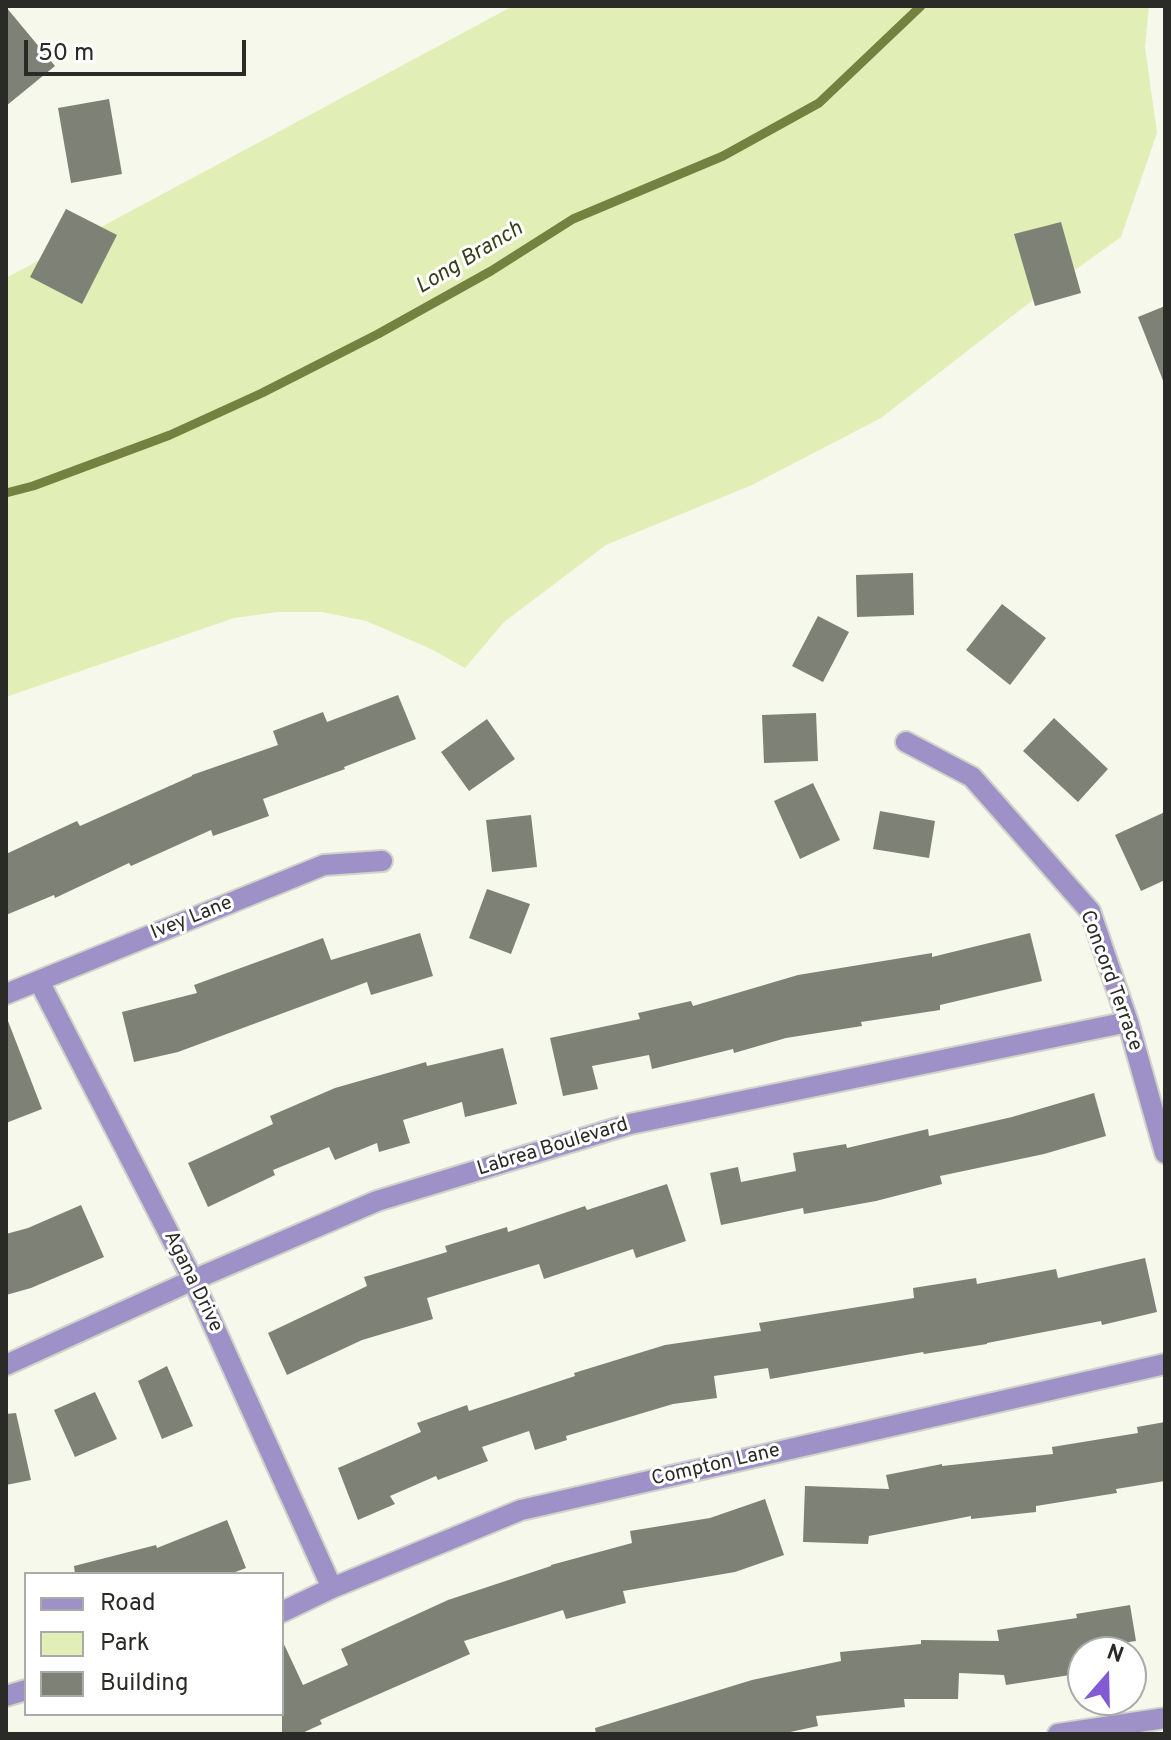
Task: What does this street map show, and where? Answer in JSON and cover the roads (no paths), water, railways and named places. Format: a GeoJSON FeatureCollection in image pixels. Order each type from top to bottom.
{"type":"FeatureCollection","features":[{"type":"Feature","properties":{"kind":"street","name":"Concord Terrace"},"geometry":{"type":"LineString","coordinates":[[906,742],[972,777],[1090,911],[1128,1022],[1165,1153]]}},
{"type":"Feature","properties":{"kind":"street","name":"Ivey Lane"},"geometry":{"type":"LineString","coordinates":[[6,994],[324,865],[382,861]]}},
{"type":"Feature","properties":{"kind":"street","name":"Agana Drive"},"geometry":{"type":"LineString","coordinates":[[39,981],[193,1280],[332,1588]]}},
{"type":"Feature","properties":{"kind":"street","name":"Labrea Boulevard"},"geometry":{"type":"LineString","coordinates":[[6,1365],[377,1201],[630,1124],[1128,1022]]}},
{"type":"Feature","properties":{"kind":"street","name":"Compton Lane"},"geometry":{"type":"LineString","coordinates":[[284,1611],[521,1510],[1165,1364]]}},
{"type":"Feature","properties":{"kind":"street"},"geometry":{"type":"LineString","coordinates":[[1058,1734],[1165,1718]]}},
{"type":"Feature","properties":{"kind":"waterway","name":"Long Branch"},"geometry":{"type":"LineString","coordinates":[[6,493],[33,486],[170,435],[262,393],[378,334],[491,271],[573,219],[723,156],[819,103],[921,6]]}}]}
